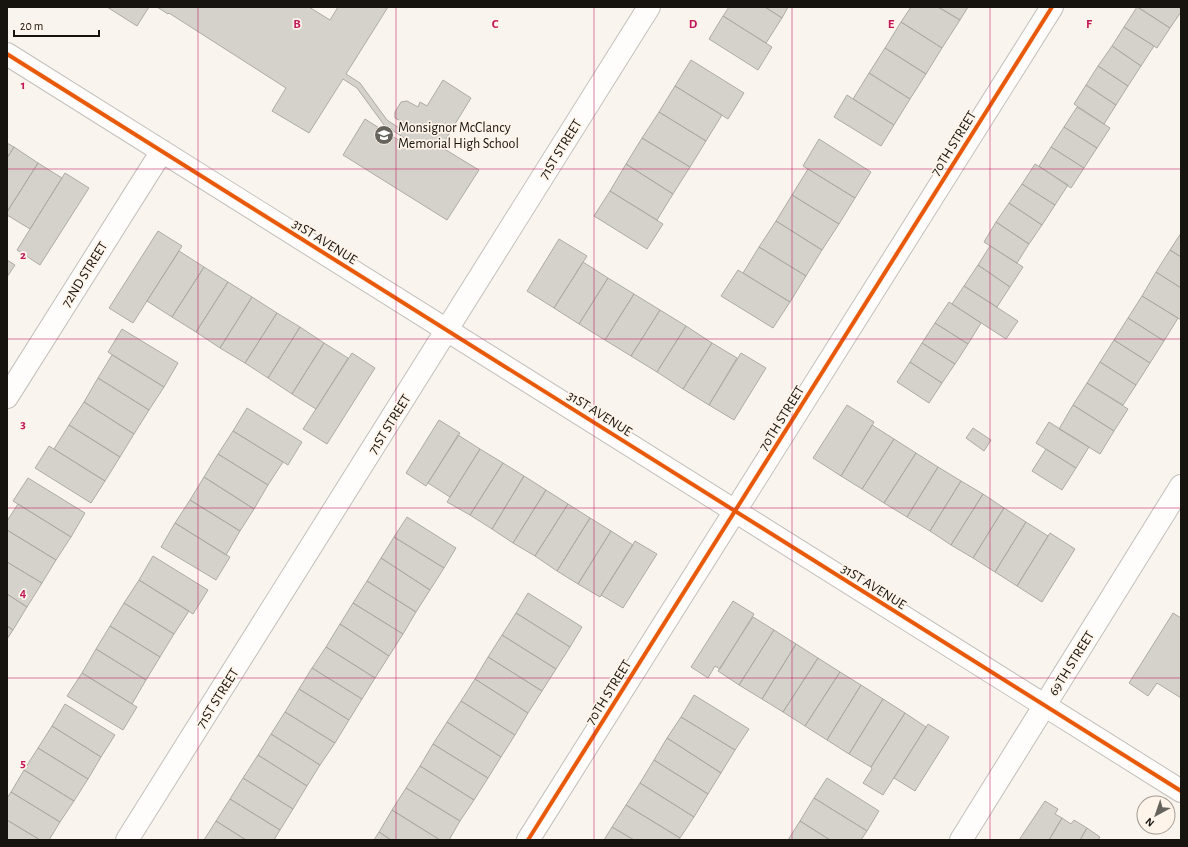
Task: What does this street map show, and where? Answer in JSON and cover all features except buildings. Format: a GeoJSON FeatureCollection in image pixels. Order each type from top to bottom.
{"type":"FeatureCollection","features":[{"type":"Feature","properties":{"kind":"street","name":"71ST STREET"},"geometry":{"type":"LineString","coordinates":[[128,840],[649,7]]}},
{"type":"Feature","properties":{"kind":"street","name":"70TH STREET"},"geometry":{"type":"LineString","coordinates":[[528,840],[1052,7]]}},
{"type":"Feature","properties":{"kind":"street","name":"31ST AVENUE"},"geometry":{"type":"LineString","coordinates":[[7,54],[1181,791]]}},
{"type":"Feature","properties":{"kind":"street","name":"72ND STREET"},"geometry":{"type":"LineString","coordinates":[[7,397],[162,151]]}},
{"type":"Feature","properties":{"kind":"street","name":"69TH STREET"},"geometry":{"type":"LineString","coordinates":[[960,840],[1181,486]]}},
{"type":"Feature","properties":{"kind":"cycle path"},"geometry":{"type":"LineString","coordinates":[[528,840],[1052,7]]}},
{"type":"Feature","properties":{"kind":"cycle path"},"geometry":{"type":"LineString","coordinates":[[7,54],[1181,791]]}},
{"type":"Feature","properties":{"kind":"place","name":"Monsignor McClancy Memorial High School"},"geometry":{"type":"Point","coordinates":[384,135]}}]}
